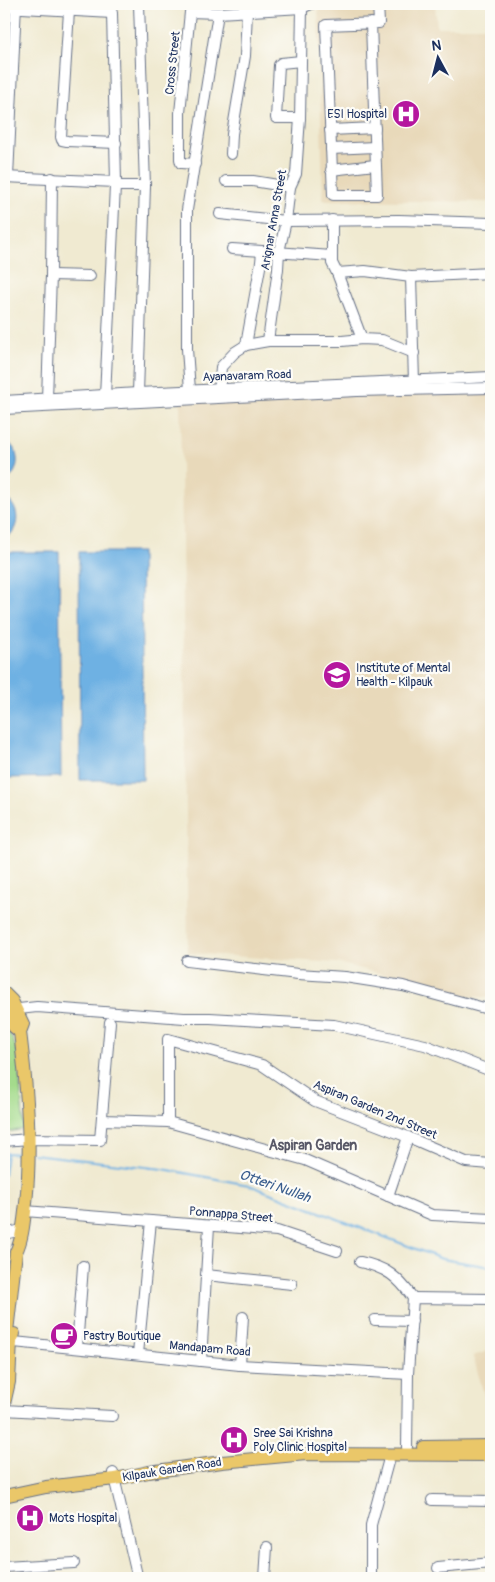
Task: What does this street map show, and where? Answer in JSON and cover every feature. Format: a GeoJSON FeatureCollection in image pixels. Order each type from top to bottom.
{"type":"FeatureCollection","features":[{"type":"Feature","properties":{"kind":"main road"},"geometry":{"type":"LineString","coordinates":[[4,993],[12,1001],[8,1010],[14,1027],[20,1032],[27,1091],[29,1144],[25,1211],[16,1252],[7,1332],[7,1382],[4,1404]]}},
{"type":"Feature","properties":{"kind":"main road","name":"Kilpauk Garden Road"},"geometry":{"type":"LineString","coordinates":[[4,1496],[114,1476],[149,1466],[304,1448],[491,1446]]}},
{"type":"Feature","properties":{"kind":"main road","name":"Kilpauk Garden Road"},"geometry":{"type":"LineString","coordinates":[[4,1489],[222,1462],[327,1453],[491,1455]]}},
{"type":"Feature","properties":{"kind":"street"},"geometry":{"type":"LineString","coordinates":[[138,393],[145,186],[139,4]]}},
{"type":"Feature","properties":{"kind":"street"},"geometry":{"type":"LineString","coordinates":[[371,23],[377,195],[333,195],[326,25],[371,23],[379,23],[378,4]]}},
{"type":"Feature","properties":{"kind":"street"},"geometry":{"type":"LineString","coordinates":[[16,6],[6,177],[52,178],[145,186]]}},
{"type":"Feature","properties":{"kind":"street"},"geometry":{"type":"LineString","coordinates":[[4,7],[16,6],[112,13],[116,143],[105,396]]}},
{"type":"Feature","properties":{"kind":"street","name":"Cross Street"},"geometry":{"type":"LineString","coordinates":[[195,164],[180,163],[180,113],[190,12],[247,11],[307,6]]}},
{"type":"Feature","properties":{"kind":"street","name":"Arignar Anna Street"},"geometry":{"type":"LineString","coordinates":[[268,341],[279,252],[286,221],[290,187],[296,174],[300,118],[300,61],[307,6]]}},
{"type":"Feature","properties":{"kind":"street"},"geometry":{"type":"LineString","coordinates":[[69,11],[60,134],[62,140],[67,142],[116,143]]}},
{"type":"Feature","properties":{"kind":"street"},"geometry":{"type":"LineString","coordinates":[[230,154],[244,56],[247,11]]}},
{"type":"Feature","properties":{"kind":"street"},"geometry":{"type":"LineString","coordinates":[[190,390],[187,349],[187,210],[218,12]]}},
{"type":"Feature","properties":{"kind":"street"},"geometry":{"type":"LineString","coordinates":[[300,61],[281,62],[278,65],[276,118],[300,118]]}},
{"type":"Feature","properties":{"kind":"street"},"geometry":{"type":"LineString","coordinates":[[330,130],[374,128]]}},
{"type":"Feature","properties":{"kind":"street"},"geometry":{"type":"LineString","coordinates":[[331,149],[375,147]]}},
{"type":"Feature","properties":{"kind":"street"},"geometry":{"type":"LineString","coordinates":[[331,170],[375,165]]}},
{"type":"Feature","properties":{"kind":"street"},"geometry":{"type":"LineString","coordinates":[[47,399],[52,178]]}},
{"type":"Feature","properties":{"kind":"street"},"geometry":{"type":"LineString","coordinates":[[226,181],[253,181],[290,187]]}},
{"type":"Feature","properties":{"kind":"street"},"geometry":{"type":"LineString","coordinates":[[220,214],[286,221],[399,220],[491,223]]}},
{"type":"Feature","properties":{"kind":"street"},"geometry":{"type":"LineString","coordinates":[[332,220],[332,263],[338,273],[362,338]]}},
{"type":"Feature","properties":{"kind":"street"},"geometry":{"type":"LineString","coordinates":[[232,250],[332,256]]}},
{"type":"Feature","properties":{"kind":"street"},"geometry":{"type":"LineString","coordinates":[[246,345],[262,252]]}},
{"type":"Feature","properties":{"kind":"street"},"geometry":{"type":"LineString","coordinates":[[338,273],[365,271],[411,276],[491,272]]}},
{"type":"Feature","properties":{"kind":"street"},"geometry":{"type":"LineString","coordinates":[[51,275],[90,276]]}},
{"type":"Feature","properties":{"kind":"street"},"geometry":{"type":"LineString","coordinates":[[411,276],[414,382]]}},
{"type":"Feature","properties":{"kind":"street"},"geometry":{"type":"LineString","coordinates":[[219,393],[221,367],[235,352],[246,345],[268,341],[342,341],[362,338],[382,340],[414,354]]}},
{"type":"Feature","properties":{"kind":"street","name":"Ayanavaram Road"},"geometry":{"type":"LineString","coordinates":[[4,409],[219,393],[491,377]]}},
{"type":"Feature","properties":{"kind":"street","name":"Ayanavaram Road"},"geometry":{"type":"LineString","coordinates":[[4,401],[190,390],[219,393],[491,388]]}},
{"type":"Feature","properties":{"kind":"street"},"geometry":{"type":"LineString","coordinates":[[187,962],[298,974],[345,976],[403,986],[484,1008],[491,1008]]}},
{"type":"Feature","properties":{"kind":"street"},"geometry":{"type":"LineString","coordinates":[[8,1010],[36,1006],[184,1018],[334,1025],[425,1045],[491,1071]]}},
{"type":"Feature","properties":{"kind":"street"},"geometry":{"type":"LineString","coordinates":[[4,1141],[29,1144],[100,1140],[110,1022]]}},
{"type":"Feature","properties":{"kind":"street","name":"Aspiran Garden 2nd Street"},"geometry":{"type":"LineString","coordinates":[[168,1122],[168,1039],[262,1065],[315,1101],[466,1162],[491,1164]]}},
{"type":"Feature","properties":{"kind":"street"},"geometry":{"type":"LineString","coordinates":[[102,1120],[168,1122],[304,1160],[432,1215],[491,1218]]}},
{"type":"Feature","properties":{"kind":"street"},"geometry":{"type":"LineString","coordinates":[[388,1196],[408,1137]]}},
{"type":"Feature","properties":{"kind":"street","name":"Ponnappa Street"},"geometry":{"type":"LineString","coordinates":[[25,1211],[277,1231],[337,1251]]}},
{"type":"Feature","properties":{"kind":"street"},"geometry":{"type":"LineString","coordinates":[[138,1354],[151,1221]]}},
{"type":"Feature","properties":{"kind":"street"},"geometry":{"type":"LineString","coordinates":[[200,1361],[209,1226]]}},
{"type":"Feature","properties":{"kind":"street"},"geometry":{"type":"LineString","coordinates":[[4,1234],[22,1230]]}},
{"type":"Feature","properties":{"kind":"street"},"geometry":{"type":"LineString","coordinates":[[360,1262],[373,1264],[397,1278],[413,1298],[408,1374],[407,1447]]}},
{"type":"Feature","properties":{"kind":"street"},"geometry":{"type":"LineString","coordinates":[[77,1348],[83,1266]]}},
{"type":"Feature","properties":{"kind":"street"},"geometry":{"type":"LineString","coordinates":[[206,1275],[292,1284]]}},
{"type":"Feature","properties":{"kind":"street"},"geometry":{"type":"LineString","coordinates":[[413,1298],[491,1299]]}},
{"type":"Feature","properties":{"kind":"street"},"geometry":{"type":"LineString","coordinates":[[240,1365],[243,1317]]}},
{"type":"Feature","properties":{"kind":"street"},"geometry":{"type":"LineString","coordinates":[[374,1320],[412,1321]]}},
{"type":"Feature","properties":{"kind":"street","name":"Mandapam Road"},"geometry":{"type":"LineString","coordinates":[[8,1341],[240,1365],[408,1374]]}},
{"type":"Feature","properties":{"kind":"street"},"geometry":{"type":"LineString","coordinates":[[4,1410],[112,1416]]}},
{"type":"Feature","properties":{"kind":"street"},"geometry":{"type":"LineString","coordinates":[[371,1578],[371,1525],[390,1455]]}},
{"type":"Feature","properties":{"kind":"street"},"geometry":{"type":"LineString","coordinates":[[114,1476],[137,1574],[141,1578]]}},
{"type":"Feature","properties":{"kind":"street"},"geometry":{"type":"LineString","coordinates":[[432,1500],[491,1501]]}},
{"type":"Feature","properties":{"kind":"street"},"geometry":{"type":"LineString","coordinates":[[265,1578],[267,1547]]}},
{"type":"Feature","properties":{"kind":"street"},"geometry":{"type":"LineString","coordinates":[[4,1567],[74,1563]]}},
{"type":"Feature","properties":{"kind":"street"},"geometry":{"type":"LineString","coordinates":[[438,1568],[491,1563]]}},
{"type":"Feature","properties":{"kind":"shaded area","name":"ESI Hospital"},"geometry":{"type":"Polygon","coordinates":[[[318,4],[435,4],[437,27],[491,27],[491,202],[323,200],[318,4]]]}},
{"type":"Feature","properties":{"kind":"shaded area","name":"Institute of Mental Health - Kilpauk"},"geometry":{"type":"Polygon","coordinates":[[[491,387],[491,997],[473,997],[338,963],[188,953],[180,398],[491,387]]]}},
{"type":"Feature","properties":{"kind":"shaded area"},"geometry":{"type":"Polygon","coordinates":[[[491,1350],[491,1419],[473,1356],[491,1350]]]}},
{"type":"Feature","properties":{"kind":"green space"},"geometry":{"type":"Polygon","coordinates":[[[4,1020],[17,1050],[24,1129],[4,1133],[4,1020]]]}},
{"type":"Feature","properties":{"kind":"water"},"geometry":{"type":"Polygon","coordinates":[[[4,439],[14,449],[17,461],[14,473],[4,483],[4,439]]]}},
{"type":"Feature","properties":{"kind":"water"},"geometry":{"type":"Polygon","coordinates":[[[4,497],[14,506],[17,518],[14,530],[4,540],[4,497]]]}},
{"type":"Feature","properties":{"kind":"water"},"geometry":{"type":"Polygon","coordinates":[[[4,552],[59,552],[61,777],[4,778],[4,552]]]}},
{"type":"Feature","properties":{"kind":"water"},"geometry":{"type":"Polygon","coordinates":[[[79,552],[141,552],[143,780],[80,780],[79,552]]]}},
{"type":"Feature","properties":{"kind":"waterway","name":"Otteri Nullah"},"geometry":{"type":"LineString","coordinates":[[4,1174],[7,1153],[23,1154]]}},
{"type":"Feature","properties":{"kind":"waterway","name":"Otteri Nullah"},"geometry":{"type":"LineString","coordinates":[[33,1154],[163,1169],[249,1185],[442,1259],[491,1267]]}},
{"type":"Feature","properties":{"kind":"place","name":"ESI Hospital"},"geometry":{"type":"Point","coordinates":[406,114]}},
{"type":"Feature","properties":{"kind":"place","name":"Institute of Mental Health - Kilpauk"},"geometry":{"type":"Point","coordinates":[337,675]}},
{"type":"Feature","properties":{"kind":"place","name":"Pastry Boutique"},"geometry":{"type":"Point","coordinates":[64,1336]}},
{"type":"Feature","properties":{"kind":"place","name":"Sree Sai Krishna Poly Clinic Hospital"},"geometry":{"type":"Point","coordinates":[234,1440]}},
{"type":"Feature","properties":{"kind":"place","name":"Mots Hospital"},"geometry":{"type":"Point","coordinates":[30,1518]}},
{"type":"Feature","properties":{"kind":"district","name":"Aspiran Garden"},"geometry":{"type":"Point","coordinates":[313,1145]}}]}
